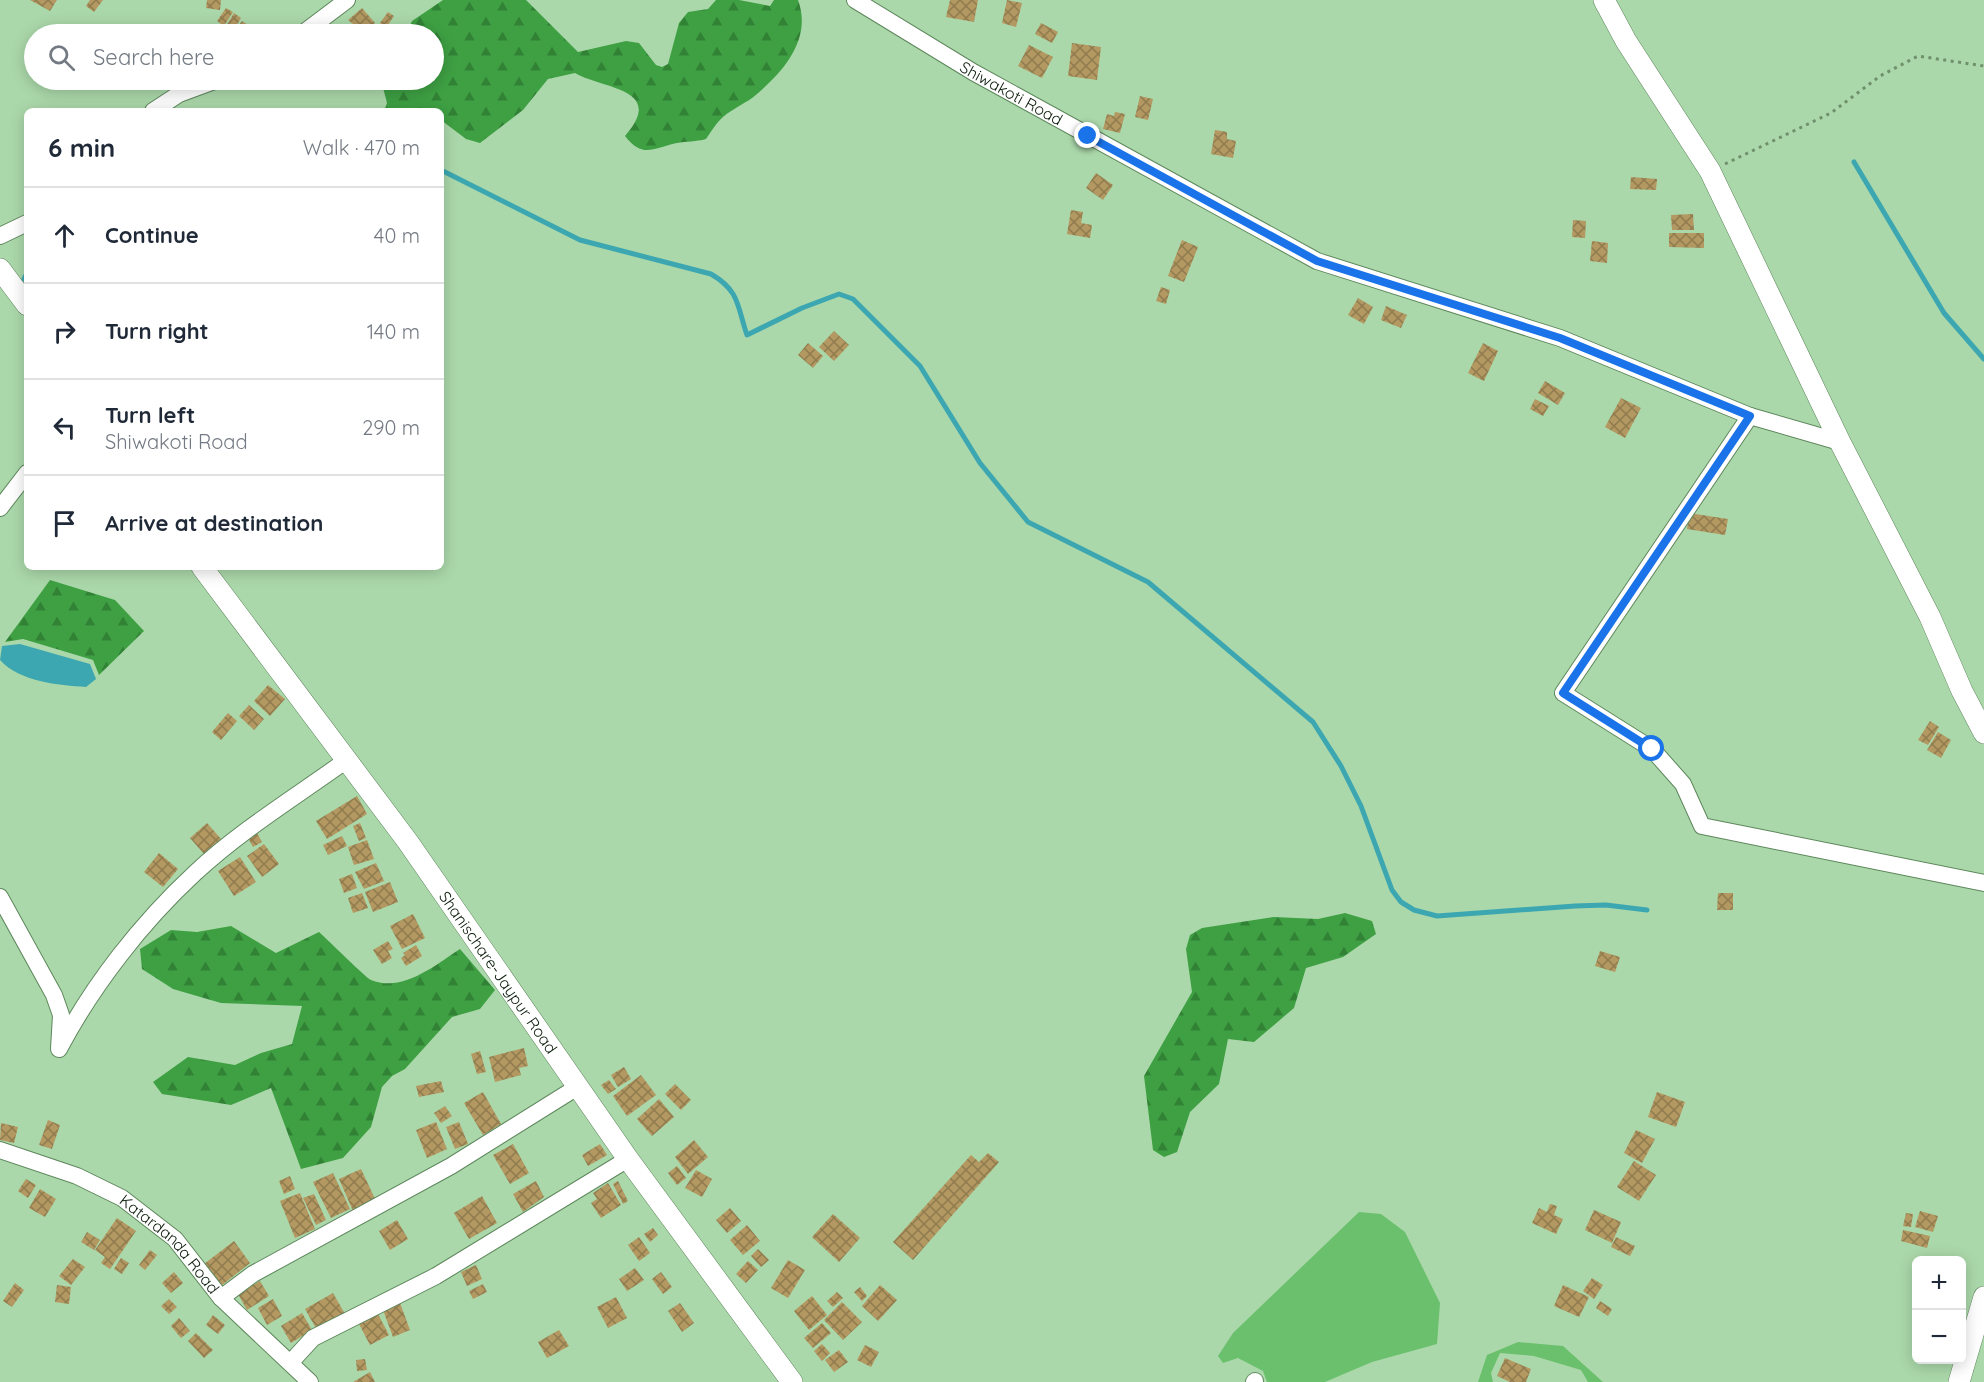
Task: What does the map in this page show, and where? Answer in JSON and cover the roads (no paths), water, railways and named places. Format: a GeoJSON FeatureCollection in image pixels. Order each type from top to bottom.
{"type":"FeatureCollection","features":[{"type":"Feature","properties":{"kind":"street"},"geometry":{"type":"LineString","coordinates":[[315,24],[347,0]]}},
{"type":"Feature","properties":{"kind":"street","name":"Shiwakoti Road"},"geometry":{"type":"LineString","coordinates":[[855,0],[973,72],[1317,261],[1560,338],[1750,416],[1840,442]]}},
{"type":"Feature","properties":{"kind":"street"},"geometry":{"type":"LineString","coordinates":[[1604,0],[1626,41],[1710,171],[1840,442],[1930,617],[1962,691],[1984,733]]}},
{"type":"Feature","properties":{"kind":"street"},"geometry":{"type":"LineString","coordinates":[[158,108],[190,90]]}},
{"type":"Feature","properties":{"kind":"street"},"geometry":{"type":"LineString","coordinates":[[0,236],[24,224]]}},
{"type":"Feature","properties":{"kind":"street"},"geometry":{"type":"LineString","coordinates":[[0,269],[24,301]]}},
{"type":"Feature","properties":{"kind":"street"},"geometry":{"type":"LineString","coordinates":[[1750,416],[1563,693],[1652,749],[1683,784],[1702,826],[1984,883]]}},
{"type":"Feature","properties":{"kind":"street"},"geometry":{"type":"LineString","coordinates":[[0,508],[24,476]]}},
{"type":"Feature","properties":{"kind":"street","name":"Shanischare-Jaypur Road"},"geometry":{"type":"LineString","coordinates":[[204,570],[348,759],[628,1159],[792,1382]]}},
{"type":"Feature","properties":{"kind":"street"},"geometry":{"type":"LineString","coordinates":[[0,897],[54,995],[61,1015],[59,1049],[78,1014],[172,895],[226,846],[348,759]]}},
{"type":"Feature","properties":{"kind":"street"},"geometry":{"type":"LineString","coordinates":[[221,1298],[253,1274],[451,1166],[579,1086]]}},
{"type":"Feature","properties":{"kind":"street","name":"Katardanda Road"},"geometry":{"type":"LineString","coordinates":[[0,1150],[77,1176],[122,1198],[175,1239],[221,1298],[310,1382]]}},
{"type":"Feature","properties":{"kind":"street"},"geometry":{"type":"LineString","coordinates":[[291,1362],[313,1338],[436,1276],[628,1159]]}},
{"type":"Feature","properties":{"kind":"street"},"geometry":{"type":"LineString","coordinates":[[1959,1382],[1984,1297]]}},
{"type":"Feature","properties":{"kind":"water"},"geometry":{"type":"Polygon","coordinates":[[[20,644],[90,664],[96,679],[86,687],[40,681],[18,673],[0,660],[2,646],[20,644]]]}},
{"type":"Feature","properties":{"kind":"waterway"},"geometry":{"type":"LineString","coordinates":[[1854,162],[1944,313],[1984,359]]}},
{"type":"Feature","properties":{"kind":"waterway"},"geometry":{"type":"LineString","coordinates":[[444,172],[580,240],[711,274],[732,293],[739,307],[747,335],[802,308],[839,294],[853,299],[920,366],[980,463],[1028,522],[1148,582],[1313,722],[1341,766],[1361,806],[1392,890],[1401,902],[1414,910],[1437,916],[1606,905],[1647,910]]}}]}
